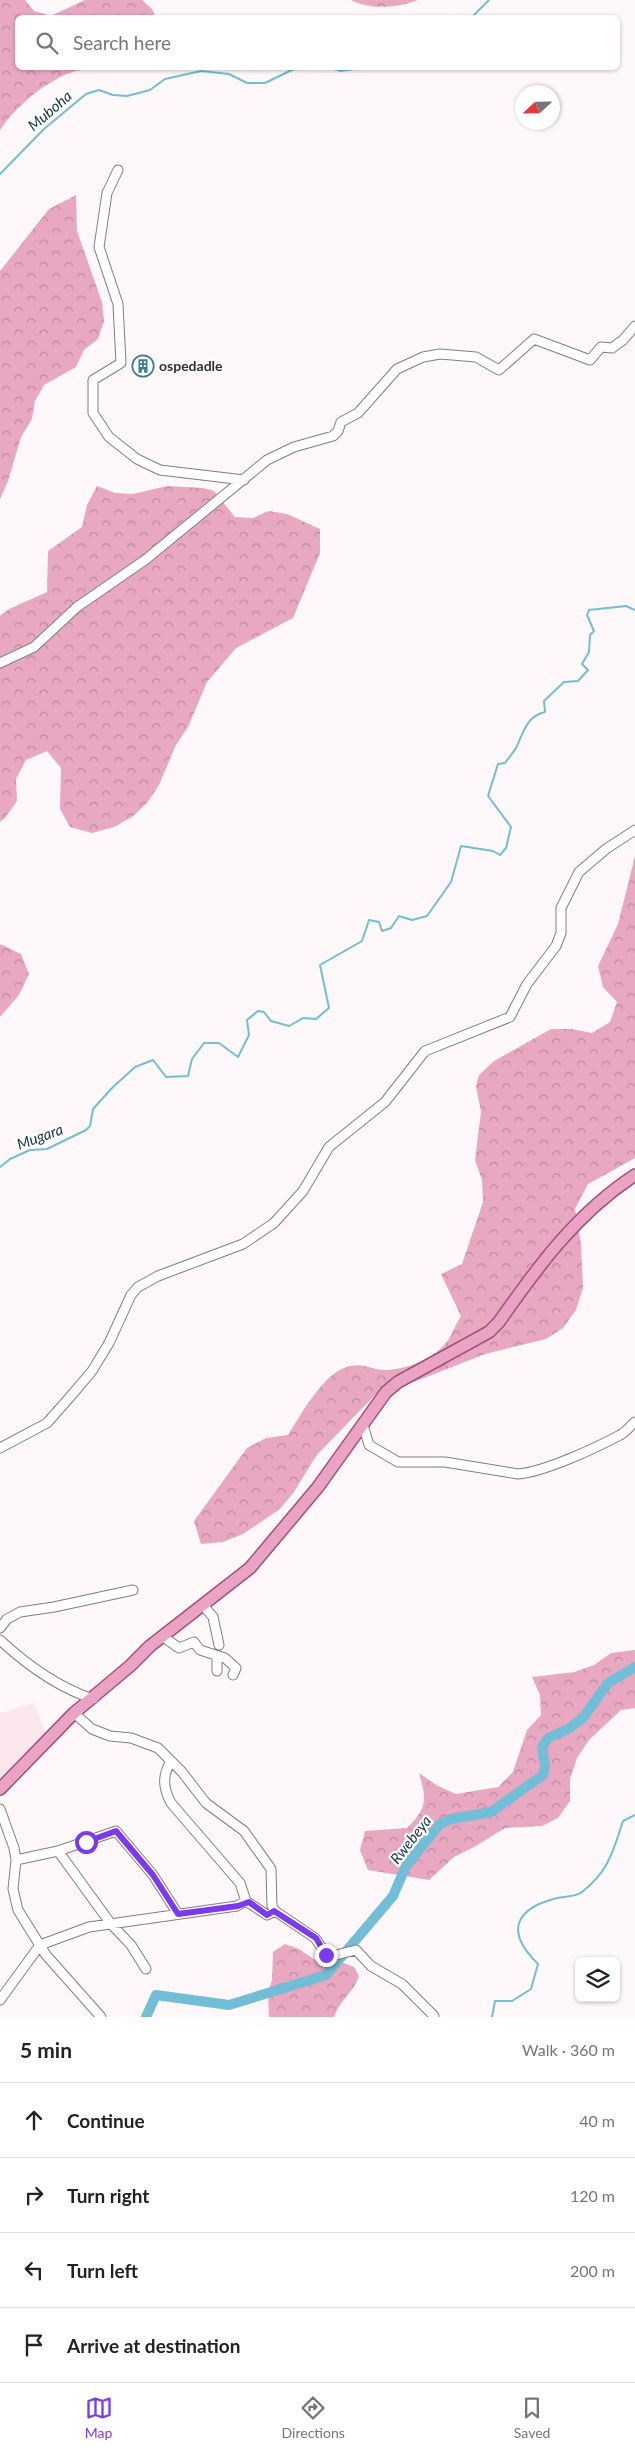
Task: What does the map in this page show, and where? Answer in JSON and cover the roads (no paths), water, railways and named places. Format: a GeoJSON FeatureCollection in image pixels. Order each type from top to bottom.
{"type":"FeatureCollection","features":[{"type":"Feature","properties":{"kind":"main road"},"geometry":{"type":"LineString","coordinates":[[0,1789],[74,1714],[162,1636],[238,1580],[260,1558],[318,1487],[386,1392],[398,1382],[489,1332],[499,1322],[552,1248],[600,1200],[635,1176]]}},
{"type":"Feature","properties":{"kind":"street"},"geometry":{"type":"LineString","coordinates":[[118,170],[107,193],[99,247],[118,304],[121,363],[92,380],[93,413],[109,437],[137,459],[160,470],[244,480]]}},
{"type":"Feature","properties":{"kind":"street"},"geometry":{"type":"LineString","coordinates":[[0,663],[34,647],[77,607],[145,560],[214,501],[244,480],[267,460],[333,436],[338,431],[341,422],[358,413],[397,369],[423,358],[440,354],[476,357],[498,370],[534,339],[590,360],[601,347],[612,348],[623,340],[635,326]]}},
{"type":"Feature","properties":{"kind":"street"},"geometry":{"type":"LineString","coordinates":[[0,1448],[47,1424],[92,1371],[109,1343],[131,1295],[138,1287],[158,1276],[243,1244],[274,1223],[303,1191],[328,1146],[385,1102],[425,1051],[510,1017],[527,984],[556,946],[561,933],[561,908],[579,872],[606,849],[635,830]]}},
{"type":"Feature","properties":{"kind":"street"},"geometry":{"type":"LineString","coordinates":[[363,1425],[369,1445],[398,1462],[429,1460],[527,1474],[622,1434],[635,1422]]}},
{"type":"Feature","properties":{"kind":"street"},"geometry":{"type":"LineString","coordinates":[[0,1628],[7,1619],[20,1612],[54,1607],[133,1590]]}},
{"type":"Feature","properties":{"kind":"street"},"geometry":{"type":"LineString","coordinates":[[203,1605],[213,1617],[219,1644]]}},
{"type":"Feature","properties":{"kind":"street"},"geometry":{"type":"LineString","coordinates":[[162,1636],[178,1648],[194,1642],[200,1650],[225,1658],[236,1668],[233,1675]]}},
{"type":"Feature","properties":{"kind":"street"},"geometry":{"type":"LineString","coordinates":[[0,1640],[28,1664],[54,1682],[93,1699]]}},
{"type":"Feature","properties":{"kind":"street"},"geometry":{"type":"LineString","coordinates":[[216,1671],[218,1657]]}},
{"type":"Feature","properties":{"kind":"street"},"geometry":{"type":"LineString","coordinates":[[74,1714],[92,1729],[110,1736],[131,1738],[145,1742],[158,1748],[206,1803],[244,1831],[258,1848],[271,1869],[272,1906],[274,1911],[316,1938],[328,1957],[356,1950],[371,1966],[402,1984],[434,2016]]}},
{"type":"Feature","properties":{"kind":"street"},"geometry":{"type":"LineString","coordinates":[[171,1761],[164,1777],[166,1794],[171,1803],[240,1883],[246,1901],[267,1915],[274,1911]]}},
{"type":"Feature","properties":{"kind":"street"},"geometry":{"type":"LineString","coordinates":[[0,1810],[16,1860],[13,1880],[15,1903],[46,1955],[101,2017]]}},
{"type":"Feature","properties":{"kind":"street"},"geometry":{"type":"LineString","coordinates":[[16,1860],[58,1851],[116,1831],[153,1875],[178,1914]]}},
{"type":"Feature","properties":{"kind":"street"},"geometry":{"type":"LineString","coordinates":[[58,1851],[111,1924],[131,1945],[146,1969]]}},
{"type":"Feature","properties":{"kind":"street"},"geometry":{"type":"LineString","coordinates":[[0,2000],[40,1945],[71,1932],[89,1927],[238,1906],[246,1901]]}},
{"type":"Feature","properties":{"kind":"waterway","name":"Muboha"},"geometry":{"type":"LineString","coordinates":[[474,15],[489,0]]}},
{"type":"Feature","properties":{"kind":"waterway","name":"Muboha"},"geometry":{"type":"LineString","coordinates":[[0,174],[44,129],[86,94],[99,90],[113,95],[127,96],[150,90],[165,79],[201,71],[229,74],[247,83],[265,83],[292,70]]}},
{"type":"Feature","properties":{"kind":"waterway","name":"Muboha"},"geometry":{"type":"LineString","coordinates":[[337,70],[348,70]]}},
{"type":"Feature","properties":{"kind":"waterway","name":"Mugara"},"geometry":{"type":"LineString","coordinates":[[0,1167],[10,1159],[30,1150],[47,1149],[86,1130],[90,1126],[93,1109],[135,1067],[153,1060],[166,1077],[188,1076],[192,1059],[204,1043],[219,1043],[238,1057],[249,1035],[247,1020],[258,1011],[264,1012],[271,1021],[289,1026],[303,1018],[316,1019],[329,1008],[320,965],[362,941],[369,920],[379,922],[382,931],[391,928],[399,916],[412,920],[427,916],[451,882],[461,846],[493,851],[500,855],[506,848],[511,827],[488,796],[498,764],[505,763],[517,746],[530,721],[545,712],[544,701],[564,682],[578,681],[588,670],[582,664],[589,652],[590,635],[594,631],[587,615],[589,610],[626,606],[635,610]]}},
{"type":"Feature","properties":{"kind":"waterway","name":"Rwebeya"},"geometry":{"type":"LineString","coordinates":[[146,2017],[156,1995],[229,2005],[326,1975],[393,1896],[406,1866],[440,1824],[451,1819],[491,1812],[543,1775],[545,1767],[542,1747],[548,1738],[568,1729],[583,1718],[608,1683],[635,1667]]}},
{"type":"Feature","properties":{"kind":"waterway"},"geometry":{"type":"LineString","coordinates":[[492,2017],[495,2001],[512,2001],[531,1989],[538,1964],[521,1942],[518,1932],[523,1916],[542,1903],[580,1894],[598,1876],[609,1860],[623,1821],[635,1815]]}},
{"type":"Feature","properties":{"kind":"place","name":"ospedadle"},"geometry":{"type":"Point","coordinates":[143,366]}}]}
